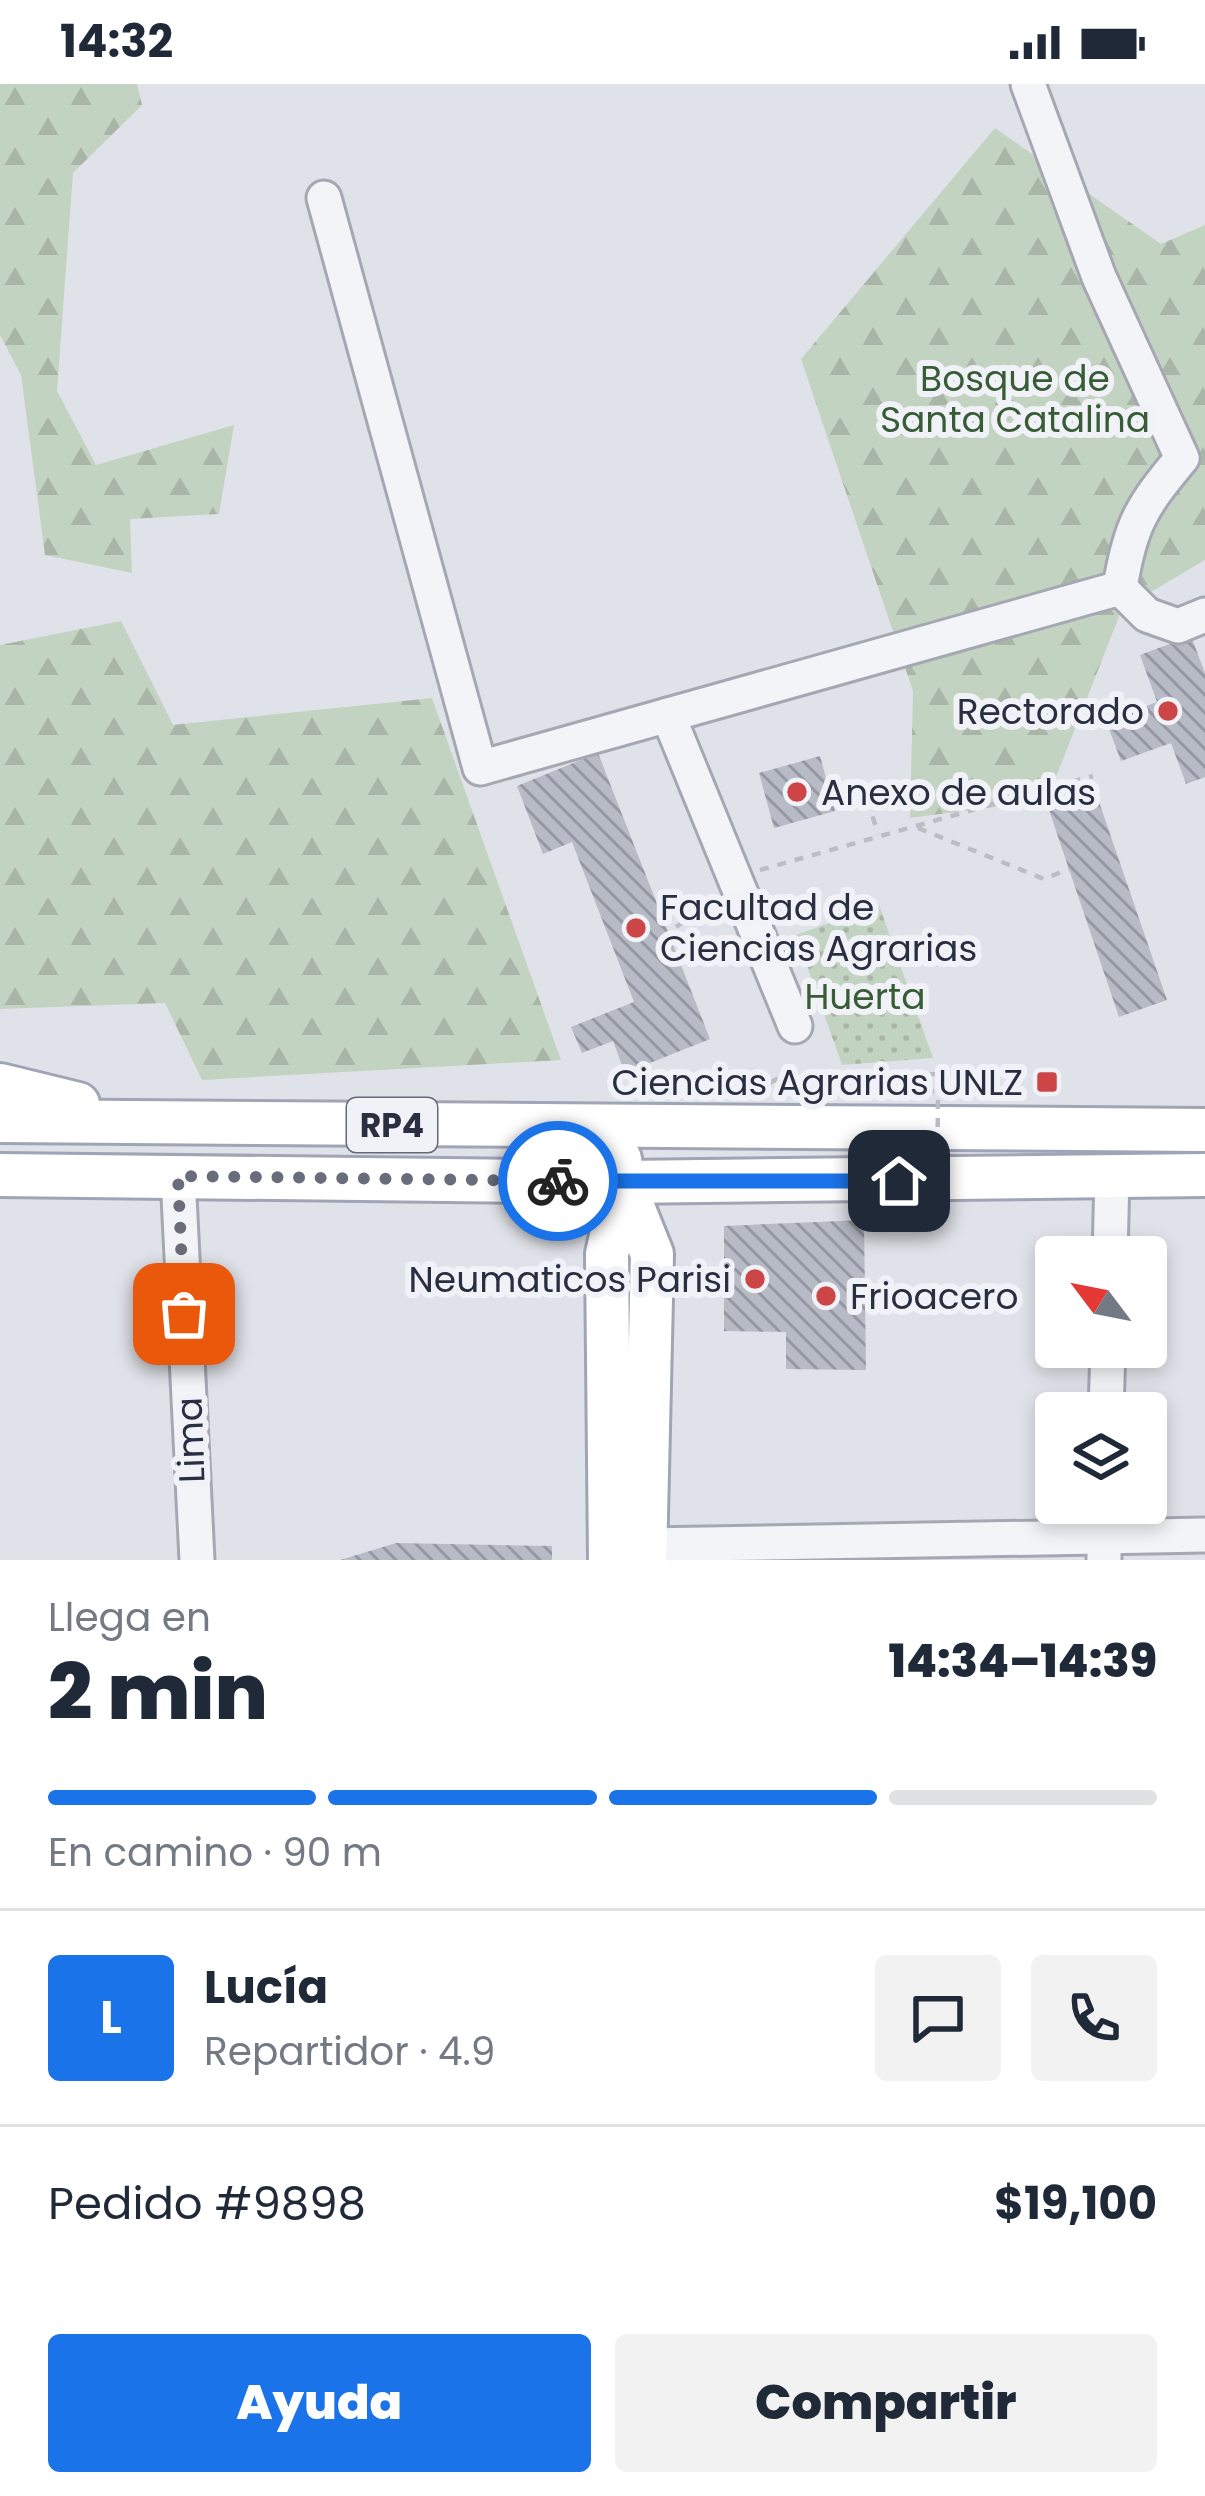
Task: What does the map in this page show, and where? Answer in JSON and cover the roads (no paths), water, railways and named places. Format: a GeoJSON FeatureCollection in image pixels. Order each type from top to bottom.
{"type":"FeatureCollection","features":[{"type":"Feature","properties":{"kind":"main road"},"geometry":{"type":"LineString","coordinates":[[0,1085],[167,1122]]}},
{"type":"Feature","properties":{"kind":"main road","name":"RP4"},"geometry":{"type":"LineString","coordinates":[[0,1121],[1205,1130]]}},
{"type":"Feature","properties":{"kind":"main road"},"geometry":{"type":"LineString","coordinates":[[616,1127],[622,1182],[607,1254],[634,1555]]}},
{"type":"Feature","properties":{"kind":"main road","name":"RP4"},"geometry":{"type":"LineString","coordinates":[[0,1175],[622,1182],[1205,1175]]}},
{"type":"Feature","properties":{"kind":"street"},"geometry":{"type":"LineString","coordinates":[[1028,84],[1099,277],[1194,461],[1141,507],[1126,547],[1120,588]]}},
{"type":"Feature","properties":{"kind":"street"},"geometry":{"type":"LineString","coordinates":[[324,198],[481,768],[1120,588]]}},
{"type":"Feature","properties":{"kind":"street"},"geometry":{"type":"LineString","coordinates":[[1120,588],[1147,614],[1178,626],[1205,615]]}},
{"type":"Feature","properties":{"kind":"street"},"geometry":{"type":"LineString","coordinates":[[668,715],[795,1026]]}},
{"type":"Feature","properties":{"kind":"street"},"geometry":{"type":"LineString","coordinates":[[1111,1236],[1112,1175]]}},
{"type":"Feature","properties":{"kind":"street","name":"Lima"},"geometry":{"type":"LineString","coordinates":[[178,1176],[197,1560]]}},
{"type":"Feature","properties":{"kind":"street"},"geometry":{"type":"LineString","coordinates":[[634,1555],[1104,1533],[1205,1535]]}},
{"type":"Feature","properties":{"kind":"place","name":"Rectorado"},"geometry":{"type":"Point","coordinates":[1168,711]}},
{"type":"Feature","properties":{"kind":"place","name":"Anexo de aulas"},"geometry":{"type":"Point","coordinates":[797,792]}},
{"type":"Feature","properties":{"kind":"place","name":"Facultad de Ciencias Agrarias"},"geometry":{"type":"Point","coordinates":[636,928]}},
{"type":"Feature","properties":{"kind":"place","name":"Ciencias Agrarias UNLZ"},"geometry":{"type":"Point","coordinates":[1047,1082]}},
{"type":"Feature","properties":{"kind":"place","name":"Neumaticos Parisi"},"geometry":{"type":"Point","coordinates":[755,1279]}},
{"type":"Feature","properties":{"kind":"place","name":"Frioacero"},"geometry":{"type":"Point","coordinates":[826,1296]}},
{"type":"Feature","properties":{"kind":"park label","name":"Bosque de Santa Catalina"},"geometry":{"type":"Point","coordinates":[1015,398]}},
{"type":"Feature","properties":{"kind":"park label","name":"Huerta"},"geometry":{"type":"Point","coordinates":[865,996]}}]}
